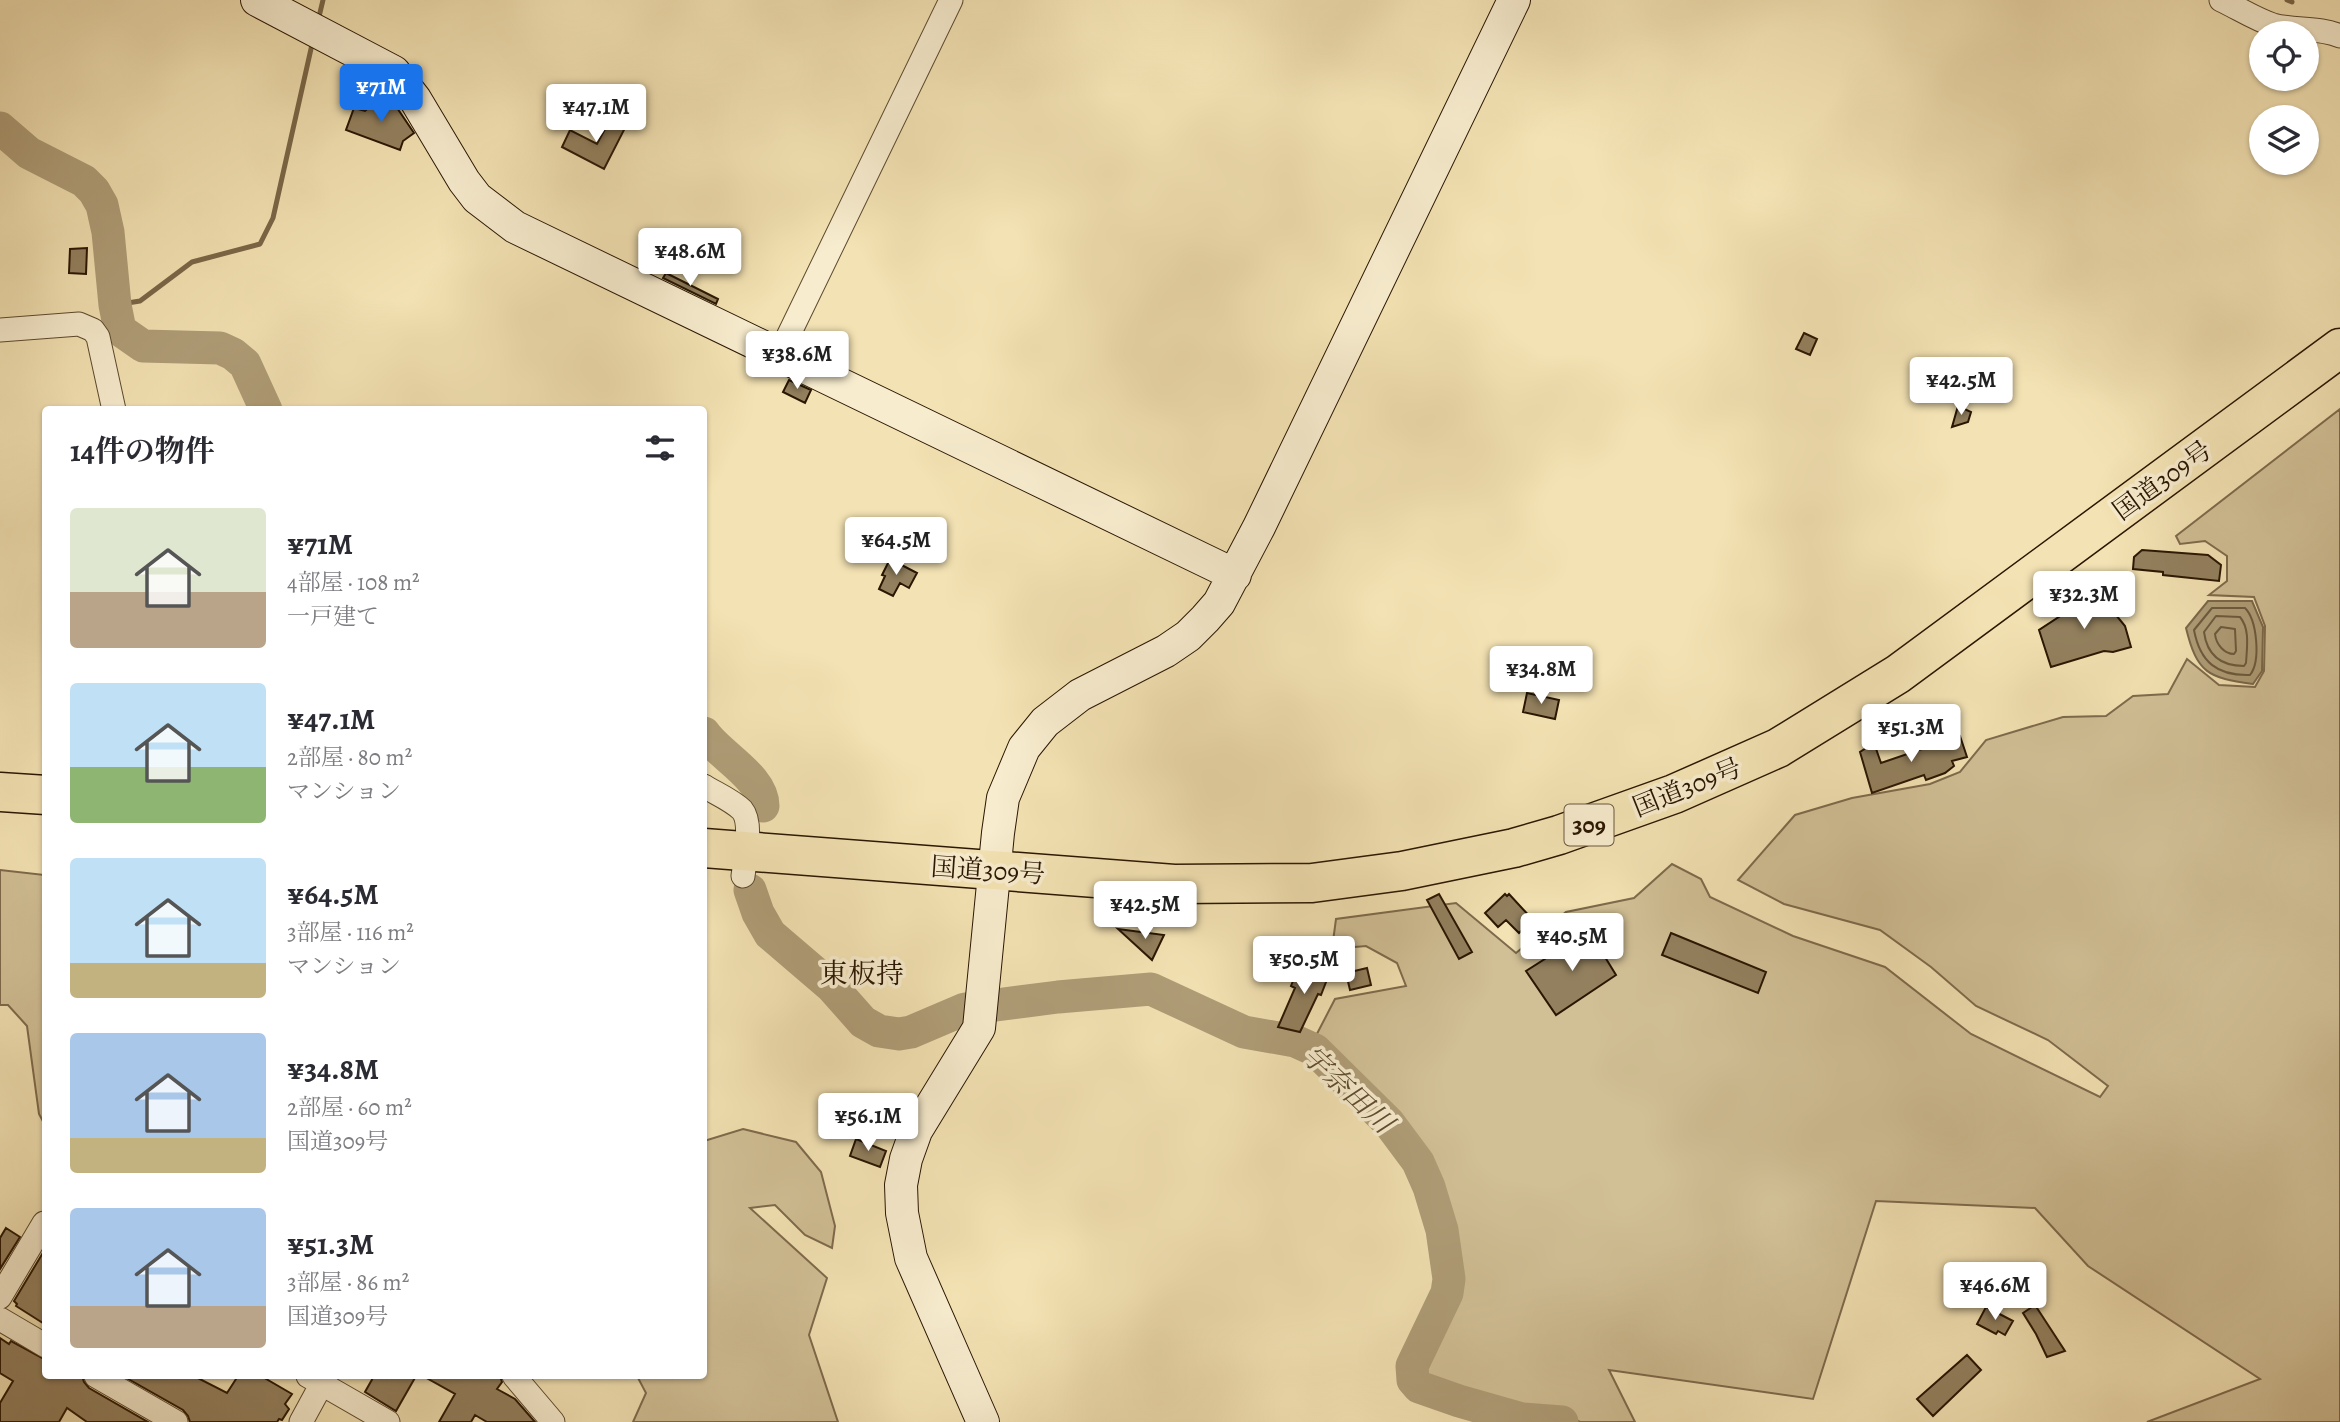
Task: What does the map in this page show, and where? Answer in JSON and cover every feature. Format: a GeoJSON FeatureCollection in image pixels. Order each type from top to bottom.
{"type":"FeatureCollection","features":[{"type":"Feature","properties":{"kind":"highway","name":"国道309号"},"geometry":{"type":"LineString","coordinates":[[993,884],[1312,883],[1402,871],[1503,850],[1559,835],[1674,794],[1778,748],[1898,674],[2340,348]]}},
{"type":"Feature","properties":{"kind":"highway","name":"国道309号"},"geometry":{"type":"LineString","coordinates":[[707,849],[744,864],[993,884],[1153,909],[1262,910],[1354,901],[1473,883],[1620,841],[1700,811],[1764,781],[1826,748],[1938,677],[2340,377]]}},
{"type":"Feature","properties":{"kind":"highway"},"geometry":{"type":"LineString","coordinates":[[0,792],[42,795]]}},
{"type":"Feature","properties":{"kind":"highway"},"geometry":{"type":"LineString","coordinates":[[0,815],[42,818]]}},
{"type":"Feature","properties":{"kind":"highway","name":"国道309号"},"geometry":{"type":"LineString","coordinates":[[707,872],[744,864]]}},
{"type":"Feature","properties":{"kind":"street"},"geometry":{"type":"LineString","coordinates":[[257,0],[394,72],[415,99],[464,181],[477,198],[507,222],[1235,575]]}},
{"type":"Feature","properties":{"kind":"street"},"geometry":{"type":"LineString","coordinates":[[779,355],[951,0]]}},
{"type":"Feature","properties":{"kind":"street"},"geometry":{"type":"LineString","coordinates":[[983,1422],[911,1258],[902,1213],[901,1185],[906,1158],[916,1131],[979,1028],[1003,798],[1016,765],[1033,735],[1062,707],[1166,651],[1188,636],[1219,603],[1514,0]]}},
{"type":"Feature","properties":{"kind":"street"},"geometry":{"type":"LineString","coordinates":[[2221,0],[2270,24],[2327,31],[2340,36]]}},
{"type":"Feature","properties":{"kind":"street"},"geometry":{"type":"LineString","coordinates":[[0,330],[79,324],[93,330],[98,337],[113,406]]}},
{"type":"Feature","properties":{"kind":"street"},"geometry":{"type":"LineString","coordinates":[[707,788],[745,813],[747,835],[744,864]]}},
{"type":"Feature","properties":{"kind":"street"},"geometry":{"type":"LineString","coordinates":[[0,1297],[42,1226]]}},
{"type":"Feature","properties":{"kind":"street"},"geometry":{"type":"LineString","coordinates":[[0,1319],[42,1344]]}},
{"type":"Feature","properties":{"kind":"street"},"geometry":{"type":"LineString","coordinates":[[101,1379],[176,1422]]}},
{"type":"Feature","properties":{"kind":"street"},"geometry":{"type":"LineString","coordinates":[[301,1422],[319,1379]]}},
{"type":"Feature","properties":{"kind":"street"},"geometry":{"type":"LineString","coordinates":[[321,1379],[388,1422]]}},
{"type":"Feature","properties":{"kind":"street"},"geometry":{"type":"LineString","coordinates":[[517,1379],[553,1422]]}},
{"type":"Feature","properties":{"kind":"shaded area"},"geometry":{"type":"Polygon","coordinates":[[[2340,409],[2340,1422],[2147,1422],[2260,1379],[2088,1266],[2035,1208],[1876,1201],[1813,1399],[1609,1370],[1635,1422],[1580,1422],[1549,1407],[1453,1398],[1423,1391],[1408,1364],[1441,1287],[1429,1198],[1414,1155],[1349,1087],[1306,1055],[1335,999],[1406,986],[1397,963],[1366,946],[1332,949],[1336,919],[1456,903],[1516,953],[1566,912],[1634,898],[1672,864],[1701,879],[1710,897],[1793,936],[1885,967],[1971,1034],[2100,1097],[2108,1086],[2048,1040],[1976,1006],[1931,967],[1880,930],[1784,904],[1738,880],[1795,815],[1852,798],[1930,784],[1960,772],[1986,740],[2063,717],[2106,716],[2133,696],[2168,694],[2187,659],[2219,685],[2255,687],[2264,671],[2265,626],[2254,597],[2209,595],[2227,581],[2227,556],[2205,541],[2180,544],[2176,536],[2340,409]]]}},
{"type":"Feature","properties":{"kind":"shaded area"},"geometry":{"type":"Polygon","coordinates":[[[0,870],[42,875],[42,1120],[27,1026],[8,1005],[0,1005],[0,870]]]}},
{"type":"Feature","properties":{"kind":"shaded area"},"geometry":{"type":"Polygon","coordinates":[[[743,1129],[796,1142],[821,1172],[835,1226],[832,1248],[805,1235],[775,1205],[750,1208],[827,1278],[809,1335],[838,1422],[633,1422],[646,1393],[639,1379],[707,1379],[707,1140],[743,1129]]]}},
{"type":"Feature","properties":{"kind":"water"},"geometry":{"type":"Polygon","coordinates":[[[2208,601],[2252,601],[2263,627],[2262,671],[2253,684],[2215,676],[2200,664],[2195,655],[2186,628],[2208,601]]]}},
{"type":"Feature","properties":{"kind":"building"},"geometry":{"type":"Polygon","coordinates":[[[387,93],[414,133],[403,141],[400,150],[346,130],[354,108],[365,111],[387,93]]]}},
{"type":"Feature","properties":{"kind":"building"},"geometry":{"type":"Polygon","coordinates":[[[611,118],[626,126],[604,169],[562,147],[570,130],[597,144],[611,118]]]}},
{"type":"Feature","properties":{"kind":"building"},"geometry":{"type":"Polygon","coordinates":[[[87,248],[86,274],[69,273],[70,249],[87,248]]]}},
{"type":"Feature","properties":{"kind":"building"},"geometry":{"type":"Polygon","coordinates":[[[666,273],[718,299],[716,304],[663,278],[666,273]]]}},
{"type":"Feature","properties":{"kind":"building"},"geometry":{"type":"Polygon","coordinates":[[[1804,333],[1817,339],[1810,355],[1796,349],[1804,333]]]}},
{"type":"Feature","properties":{"kind":"building"},"geometry":{"type":"Polygon","coordinates":[[[789,380],[811,390],[805,403],[783,392],[789,380]]]}},
{"type":"Feature","properties":{"kind":"building"},"geometry":{"type":"Polygon","coordinates":[[[1958,406],[1971,412],[1968,422],[1952,427],[1958,406]]]}},
{"type":"Feature","properties":{"kind":"building"},"geometry":{"type":"Polygon","coordinates":[[[2142,550],[2208,555],[2221,565],[2219,581],[2133,569],[2134,557],[2142,550]]]}},
{"type":"Feature","properties":{"kind":"building"},"geometry":{"type":"Polygon","coordinates":[[[890,559],[917,573],[909,588],[900,583],[893,596],[879,589],[890,559]]]}},
{"type":"Feature","properties":{"kind":"building"},"geometry":{"type":"Polygon","coordinates":[[[2093,587],[2125,626],[2131,647],[2113,652],[2104,651],[2051,667],[2039,630],[2074,607],[2071,603],[2093,587]]]}},
{"type":"Feature","properties":{"kind":"building"},"geometry":{"type":"Polygon","coordinates":[[[1527,693],[1559,700],[1555,719],[1523,712],[1527,693]]]}},
{"type":"Feature","properties":{"kind":"building"},"geometry":{"type":"Polygon","coordinates":[[[1960,736],[1967,757],[1952,761],[1954,766],[1945,773],[1926,780],[1924,775],[1872,793],[1860,752],[1874,743],[1881,763],[1960,736]]]}},
{"type":"Feature","properties":{"kind":"building"},"geometry":{"type":"Polygon","coordinates":[[[1439,894],[1472,952],[1459,959],[1427,900],[1439,894]]]}},
{"type":"Feature","properties":{"kind":"building"},"geometry":{"type":"Polygon","coordinates":[[[1505,894],[1509,894],[1533,920],[1519,933],[1506,920],[1498,927],[1485,913],[1505,894]]]}},
{"type":"Feature","properties":{"kind":"building"},"geometry":{"type":"Polygon","coordinates":[[[1118,929],[1164,935],[1152,960],[1118,929]]]}},
{"type":"Feature","properties":{"kind":"building"},"geometry":{"type":"Polygon","coordinates":[[[1589,931],[1616,975],[1556,1015],[1526,971],[1589,931]]]}},
{"type":"Feature","properties":{"kind":"building"},"geometry":{"type":"Polygon","coordinates":[[[1671,933],[1766,972],[1758,993],[1662,955],[1671,933]]]}},
{"type":"Feature","properties":{"kind":"building"},"geometry":{"type":"Polygon","coordinates":[[[1311,962],[1331,969],[1321,995],[1318,994],[1300,1032],[1278,1027],[1295,988],[1291,986],[1297,971],[1306,975],[1311,962]]]}},
{"type":"Feature","properties":{"kind":"building"},"geometry":{"type":"Polygon","coordinates":[[[1367,968],[1371,985],[1350,990],[1346,973],[1367,968]]]}},
{"type":"Feature","properties":{"kind":"building"},"geometry":{"type":"Polygon","coordinates":[[[856,1139],[886,1151],[880,1167],[850,1156],[856,1139]]]}},
{"type":"Feature","properties":{"kind":"building"},"geometry":{"type":"Polygon","coordinates":[[[6,1228],[20,1237],[0,1269],[0,1238],[6,1228]]]}},
{"type":"Feature","properties":{"kind":"building"},"geometry":{"type":"Polygon","coordinates":[[[42,1254],[42,1322],[16,1306],[14,1301],[42,1254]]]}},
{"type":"Feature","properties":{"kind":"building"},"geometry":{"type":"Polygon","coordinates":[[[2035,1305],[2065,1351],[2047,1357],[2023,1313],[2035,1305]]]}},
{"type":"Feature","properties":{"kind":"building"},"geometry":{"type":"Polygon","coordinates":[[[1986,1307],[2013,1321],[2005,1335],[1998,1331],[1996,1334],[1977,1324],[1986,1307]]]}},
{"type":"Feature","properties":{"kind":"building"},"geometry":{"type":"Polygon","coordinates":[[[0,1338],[42,1358],[42,1379],[83,1379],[89,1388],[148,1422],[87,1422],[67,1408],[59,1422],[0,1422],[0,1403],[13,1381],[0,1373],[0,1338]]]}},
{"type":"Feature","properties":{"kind":"building"},"geometry":{"type":"Polygon","coordinates":[[[1967,1355],[1981,1370],[1933,1416],[1917,1399],[1967,1355]]]}},
{"type":"Feature","properties":{"kind":"building"},"geometry":{"type":"Polygon","coordinates":[[[128,1379],[200,1379],[227,1393],[236,1379],[266,1379],[292,1394],[285,1404],[289,1409],[282,1420],[277,1422],[190,1422],[183,1410],[128,1379]]]}},
{"type":"Feature","properties":{"kind":"building"},"geometry":{"type":"Polygon","coordinates":[[[372,1379],[414,1379],[396,1411],[365,1392],[372,1379]]]}},
{"type":"Feature","properties":{"kind":"building"},"geometry":{"type":"Polygon","coordinates":[[[428,1379],[501,1379],[497,1389],[515,1399],[535,1422],[487,1422],[475,1415],[471,1422],[439,1422],[455,1394],[428,1379]]]}},
{"type":"Feature","properties":{"kind":"waterway"},"geometry":{"type":"LineString","coordinates":[[318,21],[323,0]]}},
{"type":"Feature","properties":{"kind":"waterway"},"geometry":{"type":"LineString","coordinates":[[2287,0],[2292,2]]}},
{"type":"Feature","properties":{"kind":"waterway"},"geometry":{"type":"LineString","coordinates":[[115,305],[140,301],[192,262],[260,244],[273,218],[313,40]]}},
{"type":"Feature","properties":{"kind":"waterway","name":"宇奈田川"},"geometry":{"type":"LineString","coordinates":[[0,128],[29,153],[84,181],[94,191],[102,205],[108,232],[120,330],[143,346],[220,348],[233,354],[245,364],[264,406]]}},
{"type":"Feature","properties":{"kind":"waterway","name":"宇奈田川"},"geometry":{"type":"LineString","coordinates":[[707,737],[749,776],[761,795],[763,806]]}},
{"type":"Feature","properties":{"kind":"waterway","name":"宇奈田川"},"geometry":{"type":"LineString","coordinates":[[750,890],[758,913],[770,934],[832,987],[863,1022],[879,1031],[899,1034],[911,1032],[965,1009],[1151,989],[1244,1032],[1295,1041],[1315,1050],[1389,1123],[1418,1162],[1442,1230],[1449,1279],[1447,1293],[1412,1366],[1413,1380],[1419,1387],[1522,1419],[1562,1422]]}},
{"type":"Feature","properties":{"kind":"district","name":"東板持"},"geometry":{"type":"Point","coordinates":[862,973]}}]}
